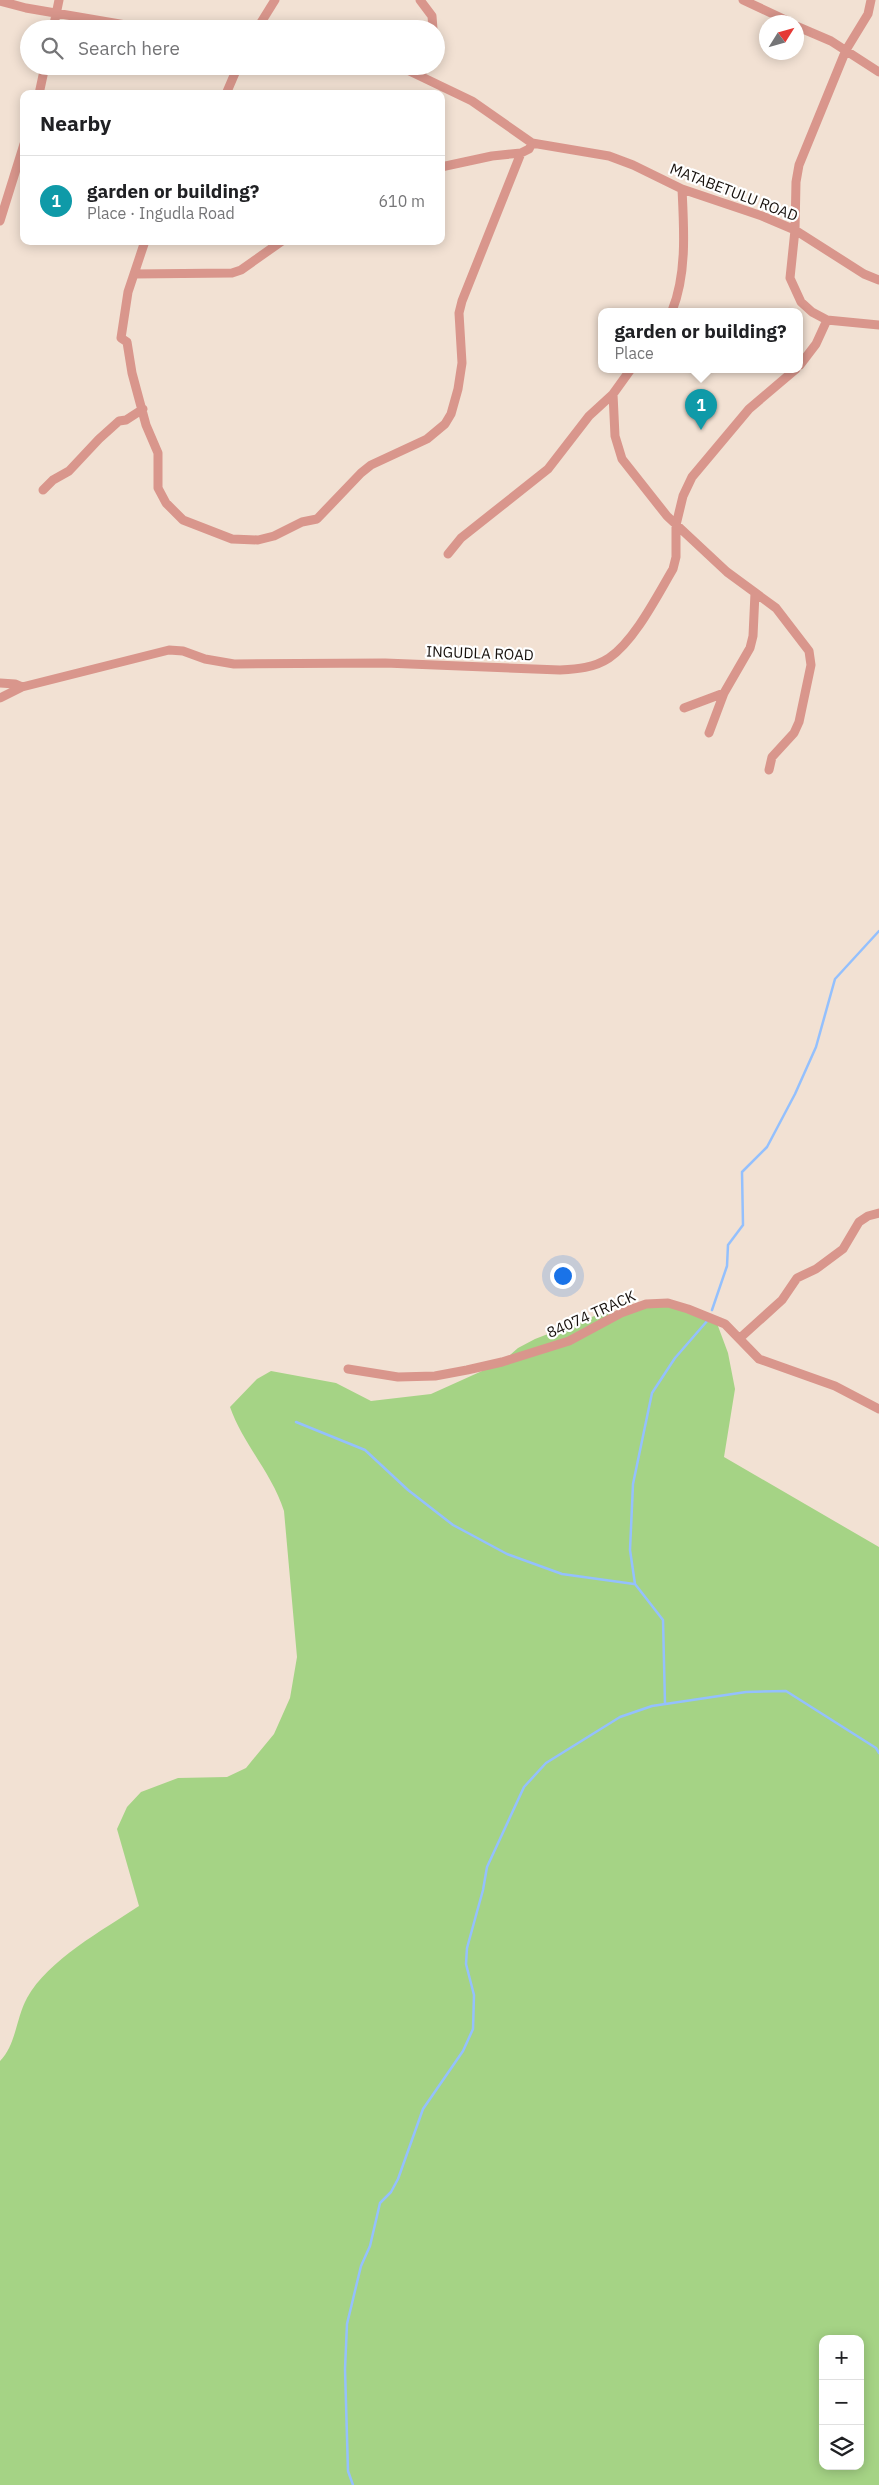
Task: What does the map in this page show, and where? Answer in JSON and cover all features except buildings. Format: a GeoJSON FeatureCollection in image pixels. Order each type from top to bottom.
{"type":"FeatureCollection","features":[{"type":"Feature","properties":{"kind":"street"},"geometry":{"type":"LineString","coordinates":[[56,20],[59,0]]}},
{"type":"Feature","properties":{"kind":"street"},"geometry":{"type":"LineString","coordinates":[[263,20],[275,0]]}},
{"type":"Feature","properties":{"kind":"street"},"geometry":{"type":"LineString","coordinates":[[420,0],[432,16],[432,20]]}},
{"type":"Feature","properties":{"kind":"street"},"geometry":{"type":"LineString","coordinates":[[742,0],[775,15]]}},
{"type":"Feature","properties":{"kind":"street"},"geometry":{"type":"LineString","coordinates":[[870,0],[868,14],[846,50],[799,165],[796,182],[795,230],[790,278],[801,302],[812,312],[827,320],[879,325]]}},
{"type":"Feature","properties":{"kind":"street"},"geometry":{"type":"LineString","coordinates":[[0,1],[94,20]]}},
{"type":"Feature","properties":{"kind":"street"},"geometry":{"type":"LineString","coordinates":[[804,29],[831,41],[879,72]]}},
{"type":"Feature","properties":{"kind":"street"},"geometry":{"type":"LineString","coordinates":[[40,90],[44,75]]}},
{"type":"Feature","properties":{"kind":"street"},"geometry":{"type":"LineString","coordinates":[[228,90],[234,75]]}},
{"type":"Feature","properties":{"kind":"street","name":"MATABETULU ROAD"},"geometry":{"type":"LineString","coordinates":[[421,75],[472,101],[532,143],[609,156],[632,165],[682,190],[733,205],[795,230],[864,274],[879,280]]}},
{"type":"Feature","properties":{"kind":"street"},"geometry":{"type":"LineString","coordinates":[[445,167],[492,156],[521,153],[529,149],[532,143]]}},
{"type":"Feature","properties":{"kind":"street"},"geometry":{"type":"LineString","coordinates":[[144,245],[126,302],[122,338],[126,342],[146,425],[158,453],[158,488],[166,503],[183,520],[232,539],[248,540],[274,536],[302,522],[317,519],[371,465],[427,439],[449,419],[458,389],[462,363],[459,313],[462,301],[521,153]]}},
{"type":"Feature","properties":{"kind":"street"},"geometry":{"type":"LineString","coordinates":[[0,221],[20,157]]}},
{"type":"Feature","properties":{"kind":"street"},"geometry":{"type":"LineString","coordinates":[[673,308],[680,284],[682,266],[684,222],[682,190]]}},
{"type":"Feature","properties":{"kind":"street"},"geometry":{"type":"LineString","coordinates":[[134,274],[232,273],[241,270],[276,245]]}},
{"type":"Feature","properties":{"kind":"street"},"geometry":{"type":"LineString","coordinates":[[803,361],[816,344],[827,320]]}},
{"type":"Feature","properties":{"kind":"street"},"geometry":{"type":"LineString","coordinates":[[448,554],[461,538],[548,468],[589,416],[612,394],[628,373]]}},
{"type":"Feature","properties":{"kind":"street","name":"INGUDLA ROAD"},"geometry":{"type":"LineString","coordinates":[[0,698],[22,688],[169,650],[183,651],[205,659],[234,664],[385,663],[560,670],[583,668],[609,658],[621,648],[641,621],[673,569],[676,556],[676,526],[683,496],[698,469],[749,409],[791,373]]}},
{"type":"Feature","properties":{"kind":"street"},"geometry":{"type":"LineString","coordinates":[[612,394],[615,436],[622,459],[653,501],[702,551],[776,608],[785,623],[805,644],[809,652],[812,665],[799,722],[794,732],[772,758],[769,770]]}},
{"type":"Feature","properties":{"kind":"street"},"geometry":{"type":"LineString","coordinates":[[43,490],[53,480],[69,471],[98,439],[119,421],[126,420],[143,409]]}},
{"type":"Feature","properties":{"kind":"street"},"geometry":{"type":"LineString","coordinates":[[709,733],[724,693],[747,655],[752,642],[755,593]]}},
{"type":"Feature","properties":{"kind":"street"},"geometry":{"type":"LineString","coordinates":[[0,683],[15,684],[22,688]]}},
{"type":"Feature","properties":{"kind":"street"},"geometry":{"type":"LineString","coordinates":[[684,708],[724,693]]}},
{"type":"Feature","properties":{"kind":"street"},"geometry":{"type":"LineString","coordinates":[[740,1338],[782,1300],[797,1278],[816,1269],[842,1249],[859,1222],[868,1216],[879,1213]]}},
{"type":"Feature","properties":{"kind":"street","name":"84074 TRACK"},"geometry":{"type":"LineString","coordinates":[[348,1370],[398,1377],[434,1376],[467,1370],[510,1360],[569,1341],[622,1313],[646,1304],[668,1303],[715,1318],[731,1328],[760,1359],[835,1386],[879,1409]]}},
{"type":"Feature","properties":{"kind":"green space"},"geometry":{"type":"Polygon","coordinates":[[[655,1303],[715,1318],[728,1353],[735,1389],[724,1457],[879,1547],[879,2485],[0,2485],[0,2061],[13,2039],[23,2006],[36,1984],[48,1971],[77,1947],[139,1906],[117,1829],[127,1807],[141,1792],[178,1778],[227,1777],[246,1768],[274,1734],[290,1698],[297,1657],[284,1511],[279,1497],[242,1434],[230,1407],[257,1379],[271,1371],[336,1383],[371,1401],[431,1394],[502,1362],[518,1348],[535,1339],[597,1315],[615,1311],[622,1313],[655,1303]]]}},
{"type":"Feature","properties":{"kind":"waterway"},"geometry":{"type":"LineString","coordinates":[[712,1310],[727,1266],[728,1245],[743,1225],[742,1172],[767,1147],[795,1094],[816,1047],[835,979],[879,931]]}},
{"type":"Feature","properties":{"kind":"waterway"},"geometry":{"type":"LineString","coordinates":[[665,1704],[663,1620],[635,1584],[630,1550],[633,1484],[652,1393],[675,1358],[708,1320]]}},
{"type":"Feature","properties":{"kind":"waterway"},"geometry":{"type":"LineString","coordinates":[[296,1422],[365,1450],[408,1490],[453,1525],[507,1554],[562,1574],[634,1584]]}},
{"type":"Feature","properties":{"kind":"waterway"},"geometry":{"type":"LineString","coordinates":[[353,2485],[348,2471],[345,2369],[347,2324],[361,2266],[370,2246],[380,2203],[391,2192],[398,2179],[423,2109],[463,2051],[473,2029],[474,1995],[466,1964],[467,1948],[483,1890],[487,1867],[524,1787],[546,1763],[620,1717],[652,1706],[746,1692],[786,1691],[876,1748],[879,1753]]}},
{"type":"Feature","properties":{"kind":"place","name":"garden or building?"},"geometry":{"type":"Point","coordinates":[701,430]}}]}
